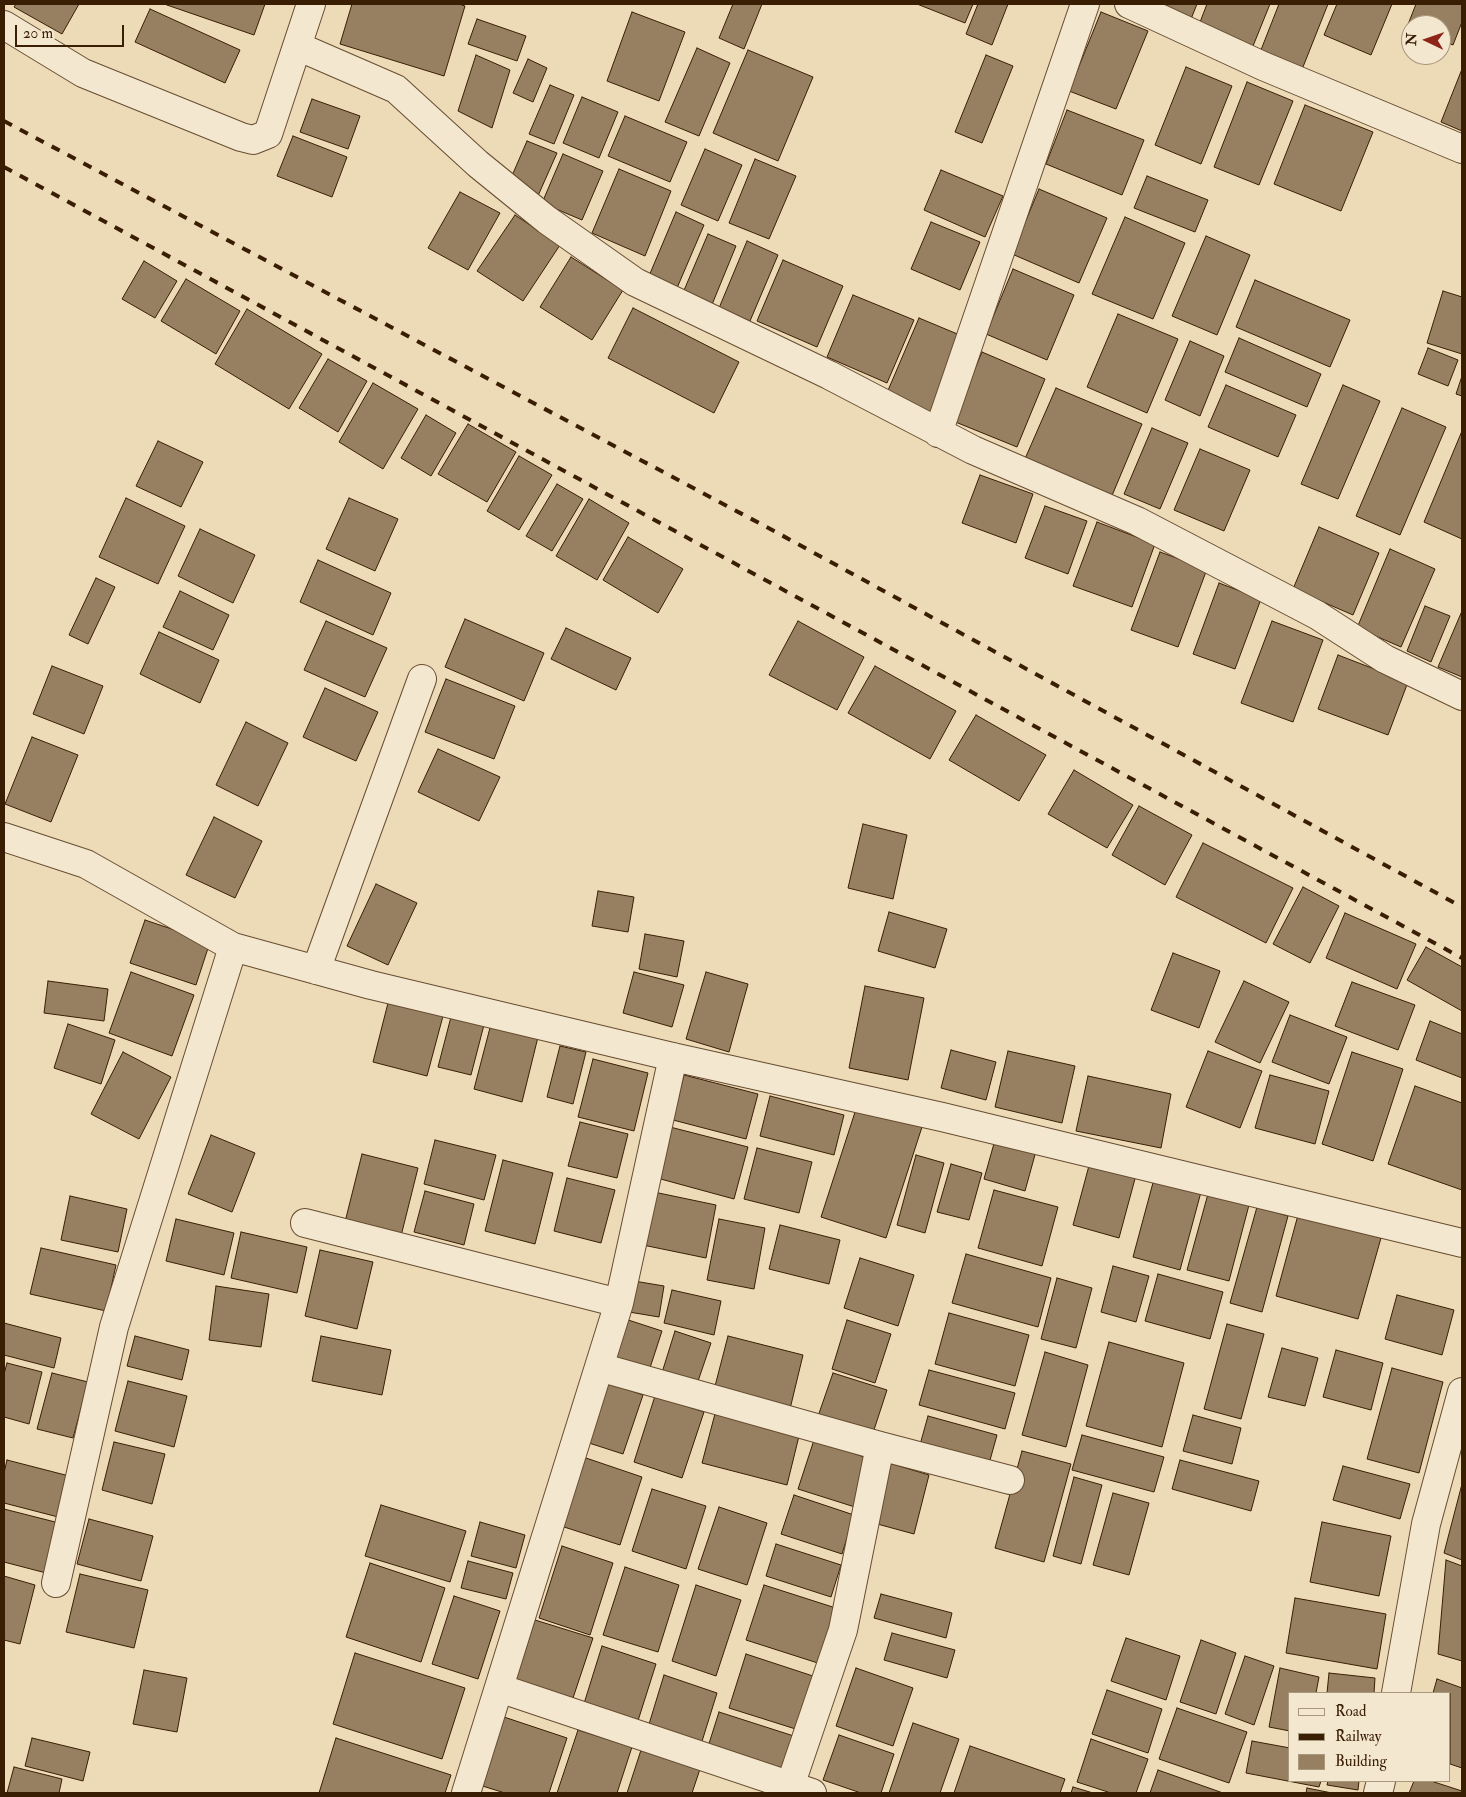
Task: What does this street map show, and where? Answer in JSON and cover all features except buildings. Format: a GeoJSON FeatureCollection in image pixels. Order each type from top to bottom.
{"type":"FeatureCollection","features":[{"type":"Feature","properties":{"kind":"street"},"geometry":{"type":"LineString","coordinates":[[4,25],[83,72],[241,138],[253,140],[268,134],[311,4]]}},
{"type":"Feature","properties":{"kind":"street"},"geometry":{"type":"LineString","coordinates":[[938,433],[1085,4]]}},
{"type":"Feature","properties":{"kind":"street"},"geometry":{"type":"LineString","coordinates":[[1129,4],[1263,66],[1462,149]]}},
{"type":"Feature","properties":{"kind":"street"},"geometry":{"type":"LineString","coordinates":[[297,46],[396,90],[508,189],[547,220],[635,282],[829,375],[973,450],[1137,521],[1317,615],[1384,659],[1462,696]]}},
{"type":"Feature","properties":{"kind":"street"},"geometry":{"type":"LineString","coordinates":[[316,970],[422,680]]}},
{"type":"Feature","properties":{"kind":"street"},"geometry":{"type":"LineString","coordinates":[[4,837],[86,864],[233,947],[371,986],[673,1057],[952,1119],[1462,1244]]}},
{"type":"Feature","properties":{"kind":"street"},"geometry":{"type":"LineString","coordinates":[[56,1583],[114,1327],[233,947]]}},
{"type":"Feature","properties":{"kind":"street"},"geometry":{"type":"LineString","coordinates":[[466,1793],[619,1303],[673,1057]]}},
{"type":"Feature","properties":{"kind":"street"},"geometry":{"type":"LineString","coordinates":[[306,1223],[619,1303]]}},
{"type":"Feature","properties":{"kind":"street"},"geometry":{"type":"LineString","coordinates":[[599,1367],[880,1446],[1010,1480]]}},
{"type":"Feature","properties":{"kind":"street"},"geometry":{"type":"LineString","coordinates":[[1396,1692],[1426,1524],[1462,1392]]}},
{"type":"Feature","properties":{"kind":"street"},"geometry":{"type":"LineString","coordinates":[[499,1688],[801,1790],[843,1630],[880,1446]]}},
{"type":"Feature","properties":{"kind":"railway"},"geometry":{"type":"LineString","coordinates":[[4,121],[774,531],[1462,907]]}},
{"type":"Feature","properties":{"kind":"railway"},"geometry":{"type":"LineString","coordinates":[[4,167],[1462,958]]}}]}
